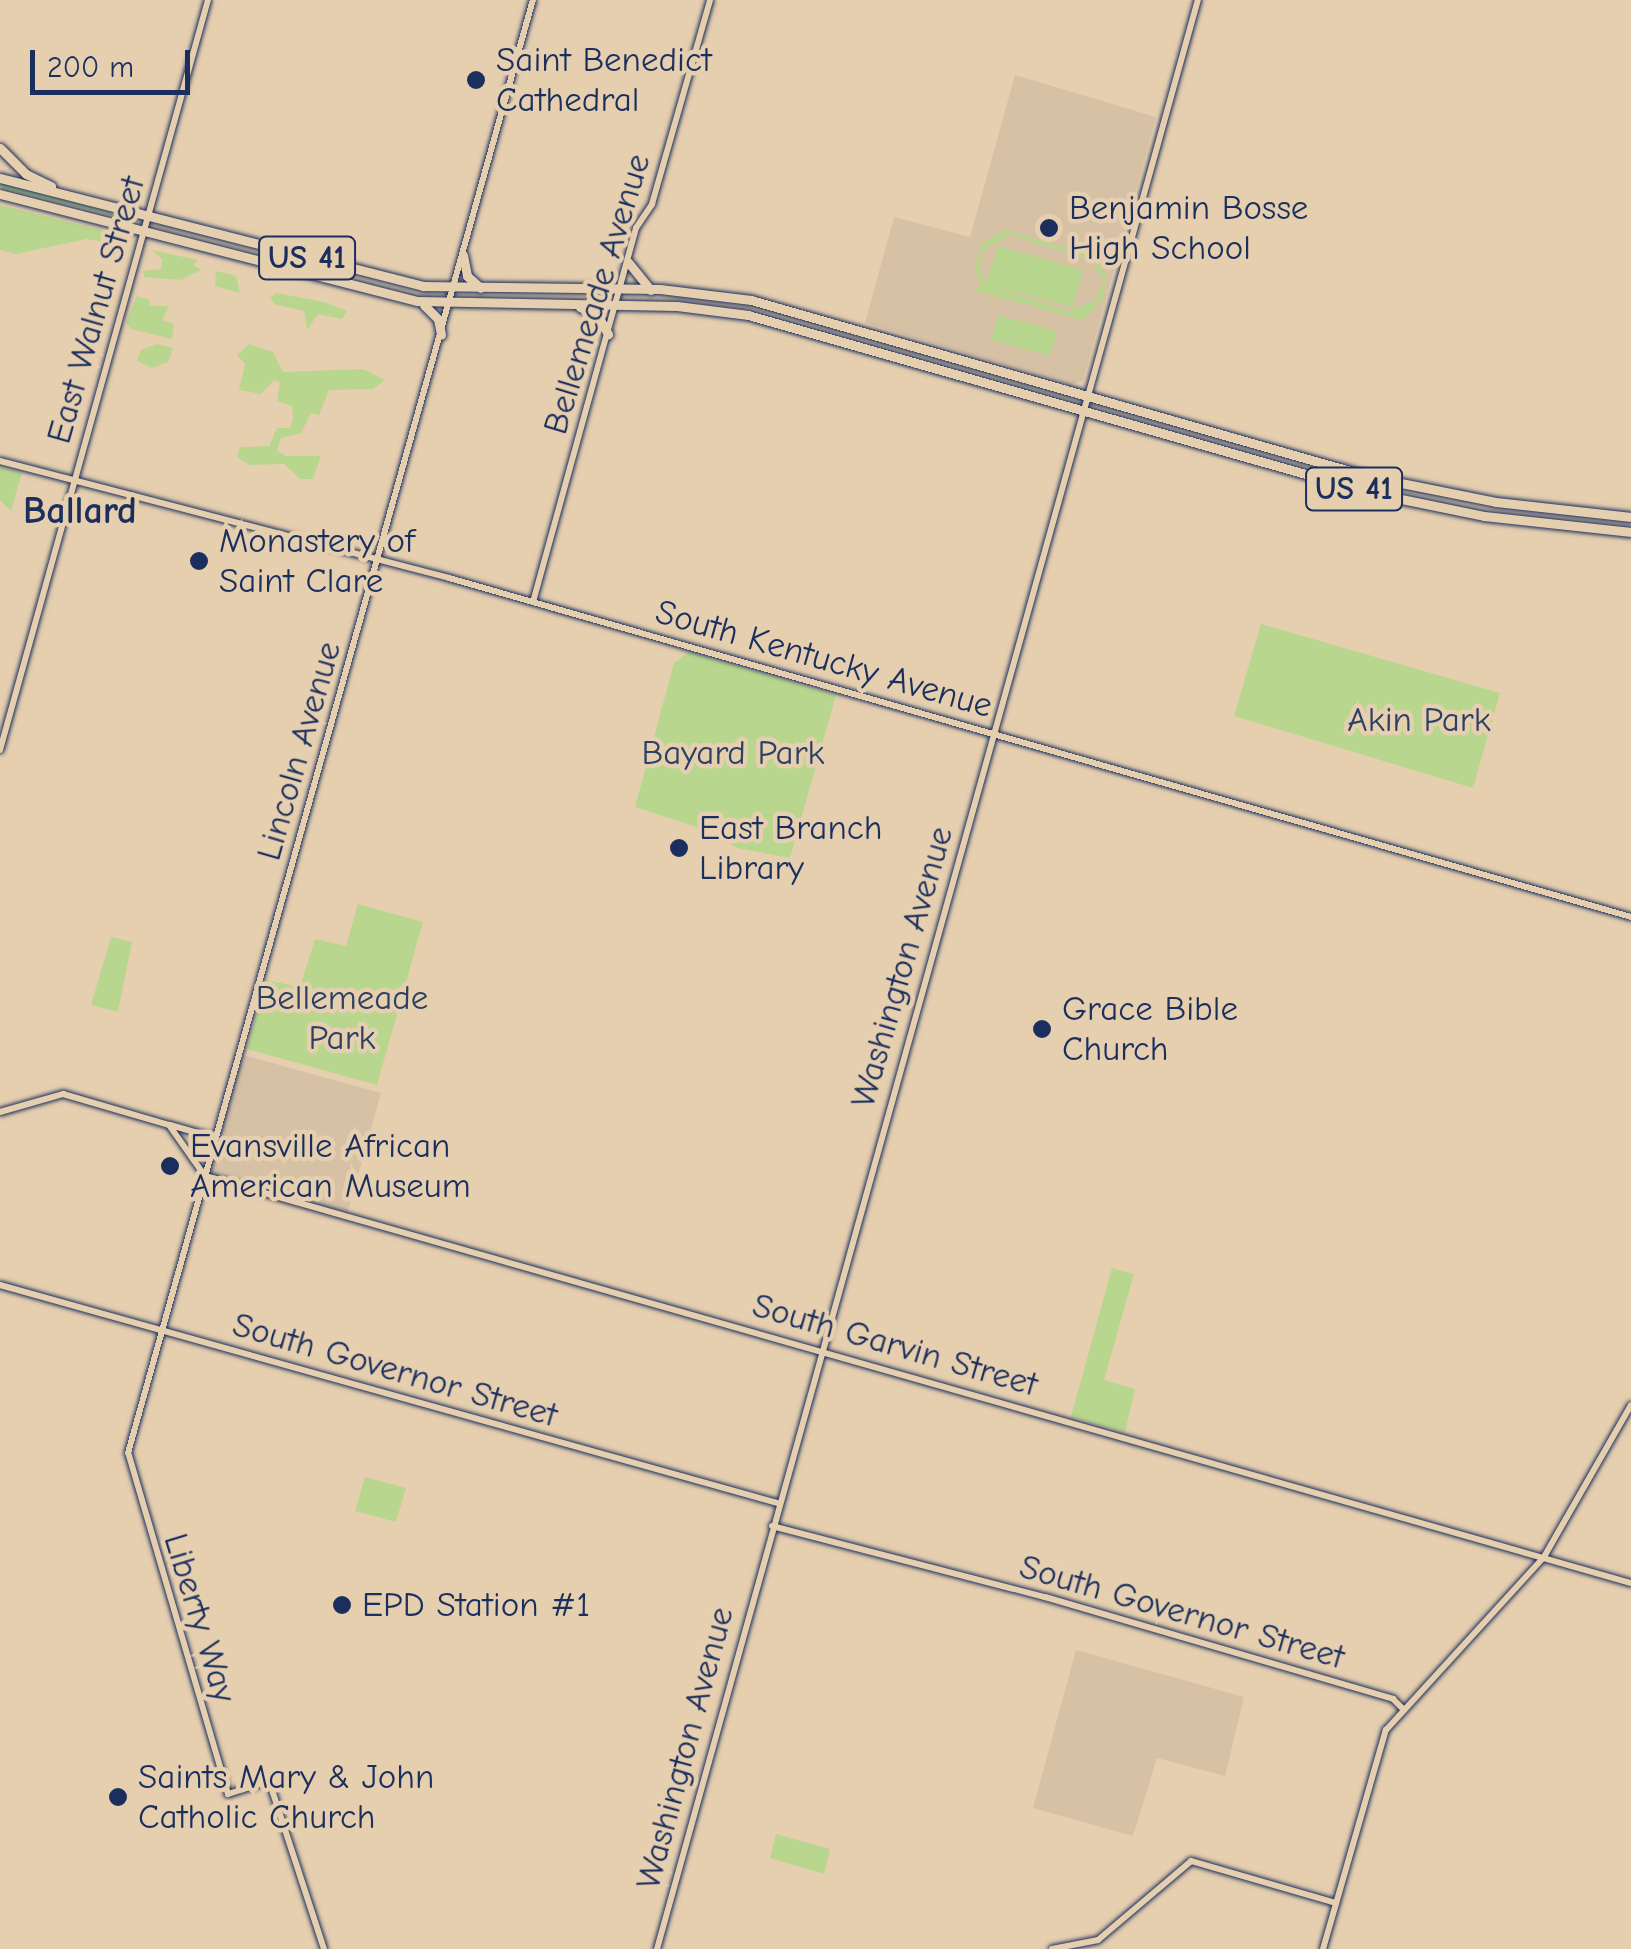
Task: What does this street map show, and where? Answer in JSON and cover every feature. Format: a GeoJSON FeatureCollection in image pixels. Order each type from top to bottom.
{"type":"FeatureCollection","features":[{"type":"Feature","properties":{"kind":"highway"},"geometry":{"type":"LineString","coordinates":[[0,148],[34,179],[100,204]]}},
{"type":"Feature","properties":{"kind":"highway","name":"US 41"},"geometry":{"type":"LineString","coordinates":[[0,178],[379,277],[454,289],[651,290],[752,300],[1251,443],[1449,494],[1631,517]]}},
{"type":"Feature","properties":{"kind":"highway","name":"US 41"},"geometry":{"type":"LineString","coordinates":[[0,197],[418,300],[728,312],[1247,458],[1454,511],[1631,532]]}},
{"type":"Feature","properties":{"kind":"highway"},"geometry":{"type":"LineString","coordinates":[[463,255],[467,276],[489,290]]}},
{"type":"Feature","properties":{"kind":"highway"},"geometry":{"type":"LineString","coordinates":[[628,262],[651,290]]}},
{"type":"Feature","properties":{"kind":"highway"},"geometry":{"type":"LineString","coordinates":[[418,300],[434,312],[441,335]]}},
{"type":"Feature","properties":{"kind":"highway"},"geometry":{"type":"LineString","coordinates":[[578,306],[598,316],[608,334]]}},
{"type":"Feature","properties":{"kind":"highway"},"geometry":{"type":"LineString","coordinates":[[863,348],[858,338],[867,332]]}},
{"type":"Feature","properties":{"kind":"highway"},"geometry":{"type":"LineString","coordinates":[[1247,458],[1257,453],[1251,443]]}},
{"type":"Feature","properties":{"kind":"street","name":"East Walnut Street"},"geometry":{"type":"LineString","coordinates":[[0,750],[208,0]]}},
{"type":"Feature","properties":{"kind":"street","name":"Lincoln Avenue"},"geometry":{"type":"LineString","coordinates":[[128,1456],[533,0]]}},
{"type":"Feature","properties":{"kind":"street","name":"Bellemeade Avenue"},"geometry":{"type":"LineString","coordinates":[[533,602],[636,228],[652,204],[710,0]]}},
{"type":"Feature","properties":{"kind":"street","name":"Washington Avenue"},"geometry":{"type":"LineString","coordinates":[[657,1949],[819,1349],[1198,0]]}},
{"type":"Feature","properties":{"kind":"street","name":"South Kentucky Avenue"},"geometry":{"type":"LineString","coordinates":[[0,461],[533,602],[1631,918]]}},
{"type":"Feature","properties":{"kind":"street"},"geometry":{"type":"LineString","coordinates":[[0,1112],[62,1094],[216,1138]]}},
{"type":"Feature","properties":{"kind":"street"},"geometry":{"type":"LineString","coordinates":[[169,1125],[205,1176]]}},
{"type":"Feature","properties":{"kind":"street","name":"South Garvin Street"},"geometry":{"type":"LineString","coordinates":[[205,1176],[1631,1583]]}},
{"type":"Feature","properties":{"kind":"street","name":"South Governor Street"},"geometry":{"type":"LineString","coordinates":[[0,1285],[777,1503]]}},
{"type":"Feature","properties":{"kind":"street"},"geometry":{"type":"LineString","coordinates":[[1323,1949],[1386,1730],[1402,1708],[1544,1557],[1631,1406]]}},
{"type":"Feature","properties":{"kind":"street","name":"Liberty Way"},"geometry":{"type":"LineString","coordinates":[[128,1456],[228,1794],[269,1781],[324,1949]]}},
{"type":"Feature","properties":{"kind":"street","name":"South Governor Street"},"geometry":{"type":"LineString","coordinates":[[771,1526],[1045,1597],[1393,1699],[1402,1708]]}},
{"type":"Feature","properties":{"kind":"street"},"geometry":{"type":"LineString","coordinates":[[1052,1949],[1098,1940],[1191,1862],[1336,1903]]}},
{"type":"Feature","properties":{"kind":"shaded area","name":"Benjamin Bosse High School"},"geometry":{"type":"Polygon","coordinates":[[[1015,75],[1156,117],[1083,380],[1071,385],[865,323],[894,217],[970,237],[1015,75]]]}},
{"type":"Feature","properties":{"kind":"shaded area"},"geometry":{"type":"Polygon","coordinates":[[[243,1055],[381,1093],[347,1214],[208,1175],[243,1055]]]}},
{"type":"Feature","properties":{"kind":"shaded area"},"geometry":{"type":"Polygon","coordinates":[[[1076,1650],[1244,1697],[1225,1776],[1157,1758],[1133,1836],[1033,1808],[1076,1650]]]}},
{"type":"Feature","properties":{"kind":"green space"},"geometry":{"type":"Polygon","coordinates":[[[0,182],[108,212],[119,217],[0,188],[0,182]]]}},
{"type":"Feature","properties":{"kind":"green space"},"geometry":{"type":"Polygon","coordinates":[[[0,205],[118,234],[129,247],[87,239],[16,254],[0,250],[0,205]]]}},
{"type":"Feature","properties":{"kind":"green space"},"geometry":{"type":"Polygon","coordinates":[[[1005,230],[1092,255],[1106,274],[1103,298],[1083,320],[973,290],[981,285],[975,268],[981,244],[1005,230]],[[1010,235],[983,250],[980,268],[986,283],[998,246],[1083,270],[1073,307],[989,286],[1069,311],[1096,301],[1103,281],[1092,260],[1010,235]]]}},
{"type":"Feature","properties":{"kind":"green space"},"geometry":{"type":"Polygon","coordinates":[[[151,250],[198,260],[193,265],[201,270],[181,280],[144,277],[143,271],[161,269],[162,259],[151,250]]]}},
{"type":"Feature","properties":{"kind":"green space"},"geometry":{"type":"Polygon","coordinates":[[[216,271],[236,276],[240,293],[215,286],[216,271]]]}},
{"type":"Feature","properties":{"kind":"green space"},"geometry":{"type":"Polygon","coordinates":[[[277,293],[347,311],[342,319],[318,314],[307,330],[304,311],[274,304],[270,298],[277,293]]]}},
{"type":"Feature","properties":{"kind":"green space"},"geometry":{"type":"Polygon","coordinates":[[[137,296],[150,300],[149,306],[169,306],[162,320],[174,324],[172,339],[131,329],[126,323],[137,296]]]}},
{"type":"Feature","properties":{"kind":"green space"},"geometry":{"type":"Polygon","coordinates":[[[998,315],[1057,331],[1050,356],[991,340],[998,315]]]}},
{"type":"Feature","properties":{"kind":"green space"},"geometry":{"type":"Polygon","coordinates":[[[157,344],[173,348],[168,362],[152,368],[137,361],[141,350],[157,344]]]}},
{"type":"Feature","properties":{"kind":"green space"},"geometry":{"type":"Polygon","coordinates":[[[249,344],[273,352],[283,372],[363,369],[385,380],[373,389],[329,390],[319,415],[311,413],[301,433],[281,438],[277,451],[286,456],[321,456],[313,479],[300,479],[284,464],[249,465],[237,457],[240,447],[269,446],[277,428],[290,428],[293,419],[292,406],[277,401],[280,382],[274,380],[261,394],[239,390],[245,364],[237,355],[249,344]]]}},
{"type":"Feature","properties":{"kind":"green space"},"geometry":{"type":"Polygon","coordinates":[[[0,467],[22,473],[11,511],[0,500],[0,467]]]}},
{"type":"Feature","properties":{"kind":"green space","name":"Akin Park"},"geometry":{"type":"Polygon","coordinates":[[[1261,624],[1500,693],[1473,788],[1234,716],[1261,624]]]}},
{"type":"Feature","properties":{"kind":"green space","name":"Bayard Park"},"geometry":{"type":"Polygon","coordinates":[[[689,652],[836,695],[790,858],[737,848],[712,832],[635,807],[674,663],[689,652]]]}},
{"type":"Feature","properties":{"kind":"green space","name":"Bellemeade Park"},"geometry":{"type":"Polygon","coordinates":[[[358,904],[423,922],[377,1085],[247,1049],[266,980],[300,987],[315,939],[346,946],[358,904]]]}},
{"type":"Feature","properties":{"kind":"green space"},"geometry":{"type":"Polygon","coordinates":[[[111,937],[132,942],[118,1012],[91,1005],[111,937]]]}},
{"type":"Feature","properties":{"kind":"green space"},"geometry":{"type":"Polygon","coordinates":[[[1112,1268],[1134,1274],[1104,1380],[1135,1389],[1125,1432],[1071,1417],[1112,1268]]]}},
{"type":"Feature","properties":{"kind":"green space"},"geometry":{"type":"Polygon","coordinates":[[[365,1477],[406,1488],[396,1522],[355,1511],[365,1477]]]}},
{"type":"Feature","properties":{"kind":"green space"},"geometry":{"type":"Polygon","coordinates":[[[776,1834],[830,1849],[824,1874],[770,1858],[776,1834]]]}},
{"type":"Feature","properties":{"kind":"place","name":"Saint Benedict Cathedral"},"geometry":{"type":"Point","coordinates":[476,80]}},
{"type":"Feature","properties":{"kind":"place","name":"Benjamin Bosse High School"},"geometry":{"type":"Point","coordinates":[1049,228]}},
{"type":"Feature","properties":{"kind":"place","name":"Monastery of Saint Clare"},"geometry":{"type":"Point","coordinates":[199,561]}},
{"type":"Feature","properties":{"kind":"place","name":"East Branch Library"},"geometry":{"type":"Point","coordinates":[679,848]}},
{"type":"Feature","properties":{"kind":"place","name":"Grace Bible Church"},"geometry":{"type":"Point","coordinates":[1042,1029]}},
{"type":"Feature","properties":{"kind":"place","name":"Evansville African American Museum"},"geometry":{"type":"Point","coordinates":[170,1166]}},
{"type":"Feature","properties":{"kind":"place","name":"EPD Station #1"},"geometry":{"type":"Point","coordinates":[342,1605]}},
{"type":"Feature","properties":{"kind":"place","name":"Saints Mary & John Catholic Church"},"geometry":{"type":"Point","coordinates":[118,1797]}},
{"type":"Feature","properties":{"kind":"district","name":"Ballard"},"geometry":{"type":"Point","coordinates":[80,512]}}]}
